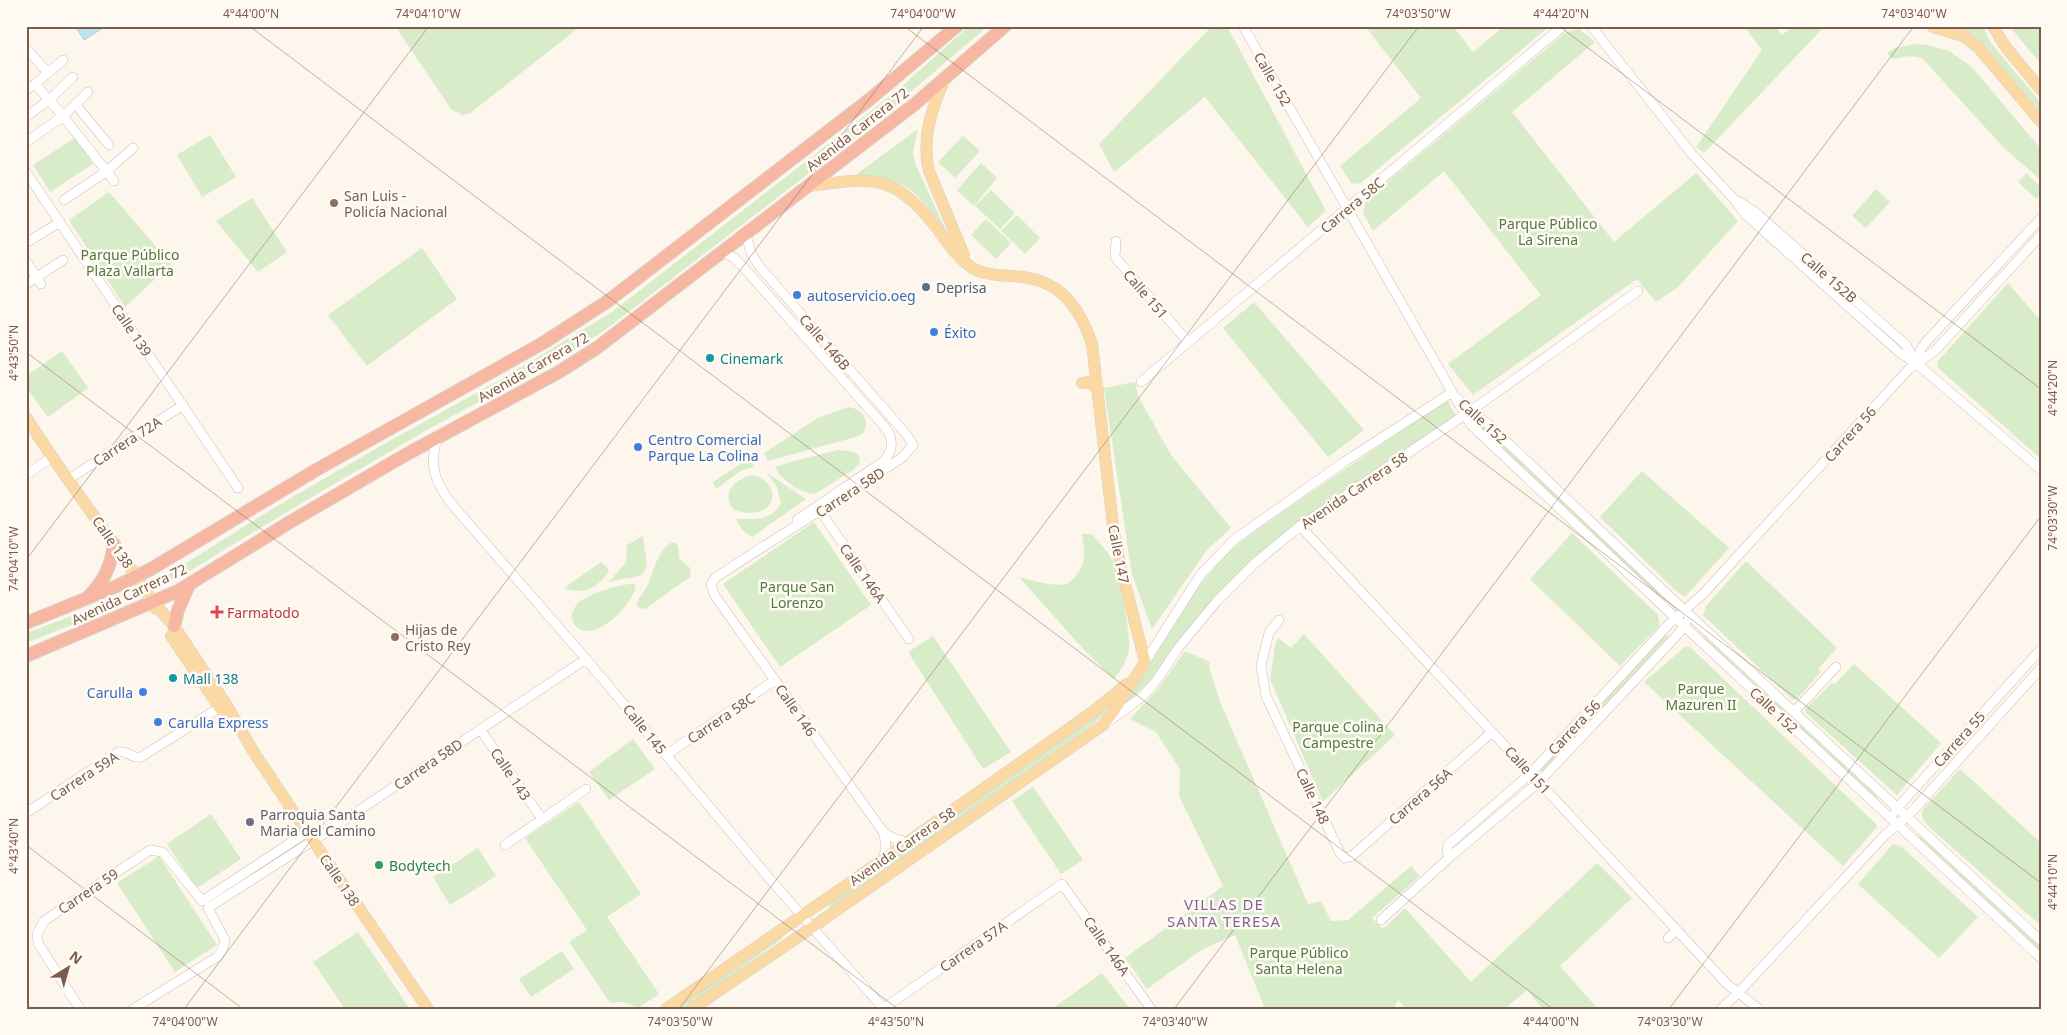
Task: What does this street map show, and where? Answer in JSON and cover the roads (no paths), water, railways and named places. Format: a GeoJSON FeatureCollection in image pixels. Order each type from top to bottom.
{"type":"FeatureCollection","features":[{"type":"Feature","properties":{"kind":"highway","name":"Avenida Carrera 72"},"geometry":{"type":"LineString","coordinates":[[26,623],[137,576],[316,470],[543,343],[608,301],[870,99],[957,26]]}},
{"type":"Feature","properties":{"kind":"highway","name":"Avenida Carrera 72"},"geometry":{"type":"LineString","coordinates":[[26,656],[189,585],[290,522],[437,438],[559,372],[598,347],[915,104],[1005,26]]}},
{"type":"Feature","properties":{"kind":"highway"},"geometry":{"type":"LineString","coordinates":[[85,599],[105,576],[110,567],[114,544]]}},
{"type":"Feature","properties":{"kind":"highway"},"geometry":{"type":"LineString","coordinates":[[174,626],[178,610],[189,585]]}},
{"type":"Feature","properties":{"kind":"main road"},"geometry":{"type":"LineString","coordinates":[[1930,27],[1949,26]]}},
{"type":"Feature","properties":{"kind":"main road"},"geometry":{"type":"LineString","coordinates":[[1992,26],[2005,46],[2041,90]]}},
{"type":"Feature","properties":{"kind":"main road"},"geometry":{"type":"LineString","coordinates":[[1930,27],[1963,36],[1977,46],[2041,122]]}},
{"type":"Feature","properties":{"kind":"main road"},"geometry":{"type":"LineString","coordinates":[[945,78],[928,128],[925,157],[928,171],[967,264]]}},
{"type":"Feature","properties":{"kind":"main road","name":"Calle 147"},"geometry":{"type":"LineString","coordinates":[[809,186],[843,181],[871,181],[896,188],[922,209],[967,264],[988,273],[1024,277],[1048,284],[1069,300],[1084,322],[1092,344],[1090,385],[1103,444],[1120,564],[1144,662]]}},
{"type":"Feature","properties":{"kind":"main road","name":"Calle 138"},"geometry":{"type":"LineString","coordinates":[[26,415],[37,426],[72,477],[89,507]]}},
{"type":"Feature","properties":{"kind":"main road","name":"Calle 138"},"geometry":{"type":"LineString","coordinates":[[26,415],[52,457],[137,576],[153,602],[167,631],[219,708],[253,751]]}},
{"type":"Feature","properties":{"kind":"main road","name":"Calle 138"},"geometry":{"type":"LineString","coordinates":[[153,602],[174,626],[226,704],[253,751],[428,1009]]}},
{"type":"Feature","properties":{"kind":"main road","name":"Avenida Carrera 58"},"geometry":{"type":"LineString","coordinates":[[692,1009],[1102,725],[1113,712],[1144,662]]}},
{"type":"Feature","properties":{"kind":"main road","name":"Avenida Carrera 58"},"geometry":{"type":"LineString","coordinates":[[666,1009],[883,860],[1094,711],[1134,678]]}},
{"type":"Feature","properties":{"kind":"street","name":"Calle 152"},"geometry":{"type":"LineString","coordinates":[[1243,26],[1451,392],[1468,412],[2041,941]]}},
{"type":"Feature","properties":{"kind":"street","name":"Carrera 58C"},"geometry":{"type":"LineString","coordinates":[[1141,382],[1563,26]]}},
{"type":"Feature","properties":{"kind":"street","name":"Calle 152B"},"geometry":{"type":"LineString","coordinates":[[1591,26],[1692,154],[1733,198],[1754,211],[1906,345],[1916,363],[2041,470]]}},
{"type":"Feature","properties":{"kind":"street"},"geometry":{"type":"LineString","coordinates":[[26,48],[48,72]]}},
{"type":"Feature","properties":{"kind":"street"},"geometry":{"type":"LineString","coordinates":[[26,90],[63,60]]}},
{"type":"Feature","properties":{"kind":"street"},"geometry":{"type":"LineString","coordinates":[[26,117],[49,100],[74,77]]}},
{"type":"Feature","properties":{"kind":"street"},"geometry":{"type":"LineString","coordinates":[[34,84],[63,116],[114,181]]}},
{"type":"Feature","properties":{"kind":"street"},"geometry":{"type":"LineString","coordinates":[[26,142],[63,116],[88,92]]}},
{"type":"Feature","properties":{"kind":"street"},"geometry":{"type":"LineString","coordinates":[[75,104],[109,145]]}},
{"type":"Feature","properties":{"kind":"street"},"geometry":{"type":"LineString","coordinates":[[64,200],[106,171],[133,148]]}},
{"type":"Feature","properties":{"kind":"street","name":"Calle 139"},"geometry":{"type":"LineString","coordinates":[[26,172],[238,488]]}},
{"type":"Feature","properties":{"kind":"street","name":"Carrera 56"},"geometry":{"type":"LineString","coordinates":[[1916,363],[1921,349],[1926,342],[2041,218]]}},
{"type":"Feature","properties":{"kind":"street"},"geometry":{"type":"LineString","coordinates":[[26,243],[60,222]]}},
{"type":"Feature","properties":{"kind":"street","name":"Calle 146B"},"geometry":{"type":"LineString","coordinates":[[746,235],[755,259],[773,283],[907,435],[913,445]]}},
{"type":"Feature","properties":{"kind":"street","name":"Carrera 56"},"geometry":{"type":"LineString","coordinates":[[1381,920],[1451,856],[1539,782],[1683,626],[1687,613],[1704,594],[1916,363],[1935,351],[2041,235]]}},
{"type":"Feature","properties":{"kind":"street","name":"Calle 151"},"geometry":{"type":"LineString","coordinates":[[1116,241],[1115,257],[1188,342]]}},
{"type":"Feature","properties":{"kind":"street","name":"Calle 146B"},"geometry":{"type":"LineString","coordinates":[[723,252],[741,265],[884,426],[892,439],[892,445]]}},
{"type":"Feature","properties":{"kind":"street"},"geometry":{"type":"LineString","coordinates":[[26,284],[39,280],[63,260]]}},
{"type":"Feature","properties":{"kind":"street"},"geometry":{"type":"LineString","coordinates":[[26,261],[39,280]]}},
{"type":"Feature","properties":{"kind":"street"},"geometry":{"type":"LineString","coordinates":[[765,291],[773,283]]}},
{"type":"Feature","properties":{"kind":"street","name":"Avenida Carrera 58"},"geometry":{"type":"LineString","coordinates":[[1102,725],[1142,697],[1156,681],[1179,646],[1229,588],[1255,563],[1300,526],[1468,412],[1638,291]]}},
{"type":"Feature","properties":{"kind":"street","name":"Avenida Carrera 58"},"geometry":{"type":"LineString","coordinates":[[1144,662],[1201,574],[1235,540],[1344,462],[1451,392]]}},
{"type":"Feature","properties":{"kind":"street","name":"Carrera 72A"},"geometry":{"type":"LineString","coordinates":[[72,477],[182,405]]}},
{"type":"Feature","properties":{"kind":"street","name":"Calle 152"},"geometry":{"type":"LineString","coordinates":[[1468,412],[1471,425],[1683,626],[2041,958]]}},
{"type":"Feature","properties":{"kind":"street","name":"Calle 145"},"geometry":{"type":"LineString","coordinates":[[437,438],[433,469],[438,486],[450,502],[586,659],[802,916],[884,1008]]}},
{"type":"Feature","properties":{"kind":"street","name":"Carrera 58D"},"geometry":{"type":"LineString","coordinates":[[711,585],[715,578],[818,509],[884,461],[892,445]]}},
{"type":"Feature","properties":{"kind":"street","name":"Carrera 58D"},"geometry":{"type":"LineString","coordinates":[[818,509],[903,457],[913,445]]}},
{"type":"Feature","properties":{"kind":"street"},"geometry":{"type":"LineString","coordinates":[[26,475],[52,457]]}},
{"type":"Feature","properties":{"kind":"street","name":"Calle 146A"},"geometry":{"type":"LineString","coordinates":[[818,509],[909,639]]}},
{"type":"Feature","properties":{"kind":"street","name":"Calle 151"},"geometry":{"type":"LineString","coordinates":[[1300,526],[1677,930],[1738,993],[1760,1009]]}},
{"type":"Feature","properties":{"kind":"street","name":"Calle 146"},"geometry":{"type":"LineString","coordinates":[[711,585],[715,596],[884,833]]}},
{"type":"Feature","properties":{"kind":"street","name":"Carrera 56"},"geometry":{"type":"LineString","coordinates":[[1451,856],[1447,852],[1448,844],[1531,773],[1675,618],[1687,613]]}},
{"type":"Feature","properties":{"kind":"street","name":"Calle 148"},"geometry":{"type":"LineString","coordinates":[[1279,620],[1269,633],[1261,666],[1266,696],[1340,853],[1345,858]]}},
{"type":"Feature","properties":{"kind":"street","name":"Carrera 55"},"geometry":{"type":"LineString","coordinates":[[1894,823],[1897,808],[2041,649]]}},
{"type":"Feature","properties":{"kind":"street","name":"Carrera 58D"},"geometry":{"type":"LineString","coordinates":[[205,905],[265,859],[310,836],[480,729],[586,659]]}},
{"type":"Feature","properties":{"kind":"street"},"geometry":{"type":"LineString","coordinates":[[1794,712],[1836,667]]}},
{"type":"Feature","properties":{"kind":"street","name":"Carrera 55"},"geometry":{"type":"LineString","coordinates":[[1721,1009],[1885,835],[1894,823],[1907,816],[2041,668]]}},
{"type":"Feature","properties":{"kind":"street","name":"Carrera 58C"},"geometry":{"type":"LineString","coordinates":[[666,755],[775,680]]}},
{"type":"Feature","properties":{"kind":"street","name":"Carrera 59A"},"geometry":{"type":"LineString","coordinates":[[26,813],[118,752],[141,757],[219,708]]}},
{"type":"Feature","properties":{"kind":"street","name":"Calle 143"},"geometry":{"type":"LineString","coordinates":[[480,729],[542,819]]}},
{"type":"Feature","properties":{"kind":"street","name":"Carrera 56A"},"geometry":{"type":"LineString","coordinates":[[1345,858],[1352,856],[1492,732]]}},
{"type":"Feature","properties":{"kind":"street"},"geometry":{"type":"LineString","coordinates":[[505,845],[586,790]]}},
{"type":"Feature","properties":{"kind":"street"},"geometry":{"type":"LineString","coordinates":[[884,833],[908,842]]}},
{"type":"Feature","properties":{"kind":"street"},"geometry":{"type":"LineString","coordinates":[[883,860],[886,847],[884,833]]}},
{"type":"Feature","properties":{"kind":"street","name":"Carrera 58D"},"geometry":{"type":"LineString","coordinates":[[205,905],[270,868],[310,836]]}},
{"type":"Feature","properties":{"kind":"street","name":"Carrera 59"},"geometry":{"type":"LineString","coordinates":[[80,1009],[38,943],[37,934],[44,921],[144,853],[154,850],[166,856],[205,905]]}},
{"type":"Feature","properties":{"kind":"street"},"geometry":{"type":"LineString","coordinates":[[265,859],[270,868]]}},
{"type":"Feature","properties":{"kind":"street","name":"Calle 146A"},"geometry":{"type":"LineString","coordinates":[[1062,884],[1151,1009]]}},
{"type":"Feature","properties":{"kind":"street","name":"Carrera 57A"},"geometry":{"type":"LineString","coordinates":[[884,1008],[1062,884]]}},
{"type":"Feature","properties":{"kind":"street"},"geometry":{"type":"LineString","coordinates":[[133,1009],[217,957],[222,951],[225,940],[205,905]]}},
{"type":"Feature","properties":{"kind":"street"},"geometry":{"type":"LineString","coordinates":[[1668,938],[1677,930]]}},
{"type":"Feature","properties":{"kind":"water"},"geometry":{"type":"Polygon","coordinates":[[[75,26],[106,26],[84,40],[75,26]]]}},
{"type":"Feature","properties":{"kind":"place","name":"San Luis - Policía Nacional"},"geometry":{"type":"Point","coordinates":[334,203]}},
{"type":"Feature","properties":{"kind":"place","name":"Deprisa"},"geometry":{"type":"Point","coordinates":[926,287]}},
{"type":"Feature","properties":{"kind":"place","name":"autoservicio.oeg"},"geometry":{"type":"Point","coordinates":[797,295]}},
{"type":"Feature","properties":{"kind":"place","name":"Éxito"},"geometry":{"type":"Point","coordinates":[934,332]}},
{"type":"Feature","properties":{"kind":"place","name":"Cinemark"},"geometry":{"type":"Point","coordinates":[710,358]}},
{"type":"Feature","properties":{"kind":"place","name":"Centro Comercial Parque La Colina"},"geometry":{"type":"Point","coordinates":[638,447]}},
{"type":"Feature","properties":{"kind":"place","name":"Farmatodo"},"geometry":{"type":"Point","coordinates":[217,612]}},
{"type":"Feature","properties":{"kind":"place","name":"Hijas de Cristo Rey"},"geometry":{"type":"Point","coordinates":[395,637]}},
{"type":"Feature","properties":{"kind":"place","name":"Mall 138"},"geometry":{"type":"Point","coordinates":[173,678]}},
{"type":"Feature","properties":{"kind":"place","name":"Carulla"},"geometry":{"type":"Point","coordinates":[143,692]}},
{"type":"Feature","properties":{"kind":"place","name":"Carulla Express"},"geometry":{"type":"Point","coordinates":[158,722]}},
{"type":"Feature","properties":{"kind":"place","name":"Parroquia Santa Maria del Camino"},"geometry":{"type":"Point","coordinates":[250,822]}},
{"type":"Feature","properties":{"kind":"place","name":"Bodytech"},"geometry":{"type":"Point","coordinates":[379,865]}},
{"type":"Feature","properties":{"kind":"district","name":"VILLAS DE SANTA TERESA"},"geometry":{"type":"Point","coordinates":[1224,912]}},
{"type":"Feature","properties":{"kind":"park label","name":"Parque Público La Sirena"},"geometry":{"type":"Point","coordinates":[1548,232]}},
{"type":"Feature","properties":{"kind":"park label","name":"Parque Público Plaza Vallarta"},"geometry":{"type":"Point","coordinates":[130,262]}},
{"type":"Feature","properties":{"kind":"park label","name":"Parque San Lorenzo"},"geometry":{"type":"Point","coordinates":[797,594]}},
{"type":"Feature","properties":{"kind":"park label","name":"Parque Mazuren II"},"geometry":{"type":"Point","coordinates":[1701,696]}},
{"type":"Feature","properties":{"kind":"park label","name":"Parque Colina Campestre"},"geometry":{"type":"Point","coordinates":[1338,734]}},
{"type":"Feature","properties":{"kind":"park label","name":"Parque Público Santa Helena"},"geometry":{"type":"Point","coordinates":[1299,960]}}]}
